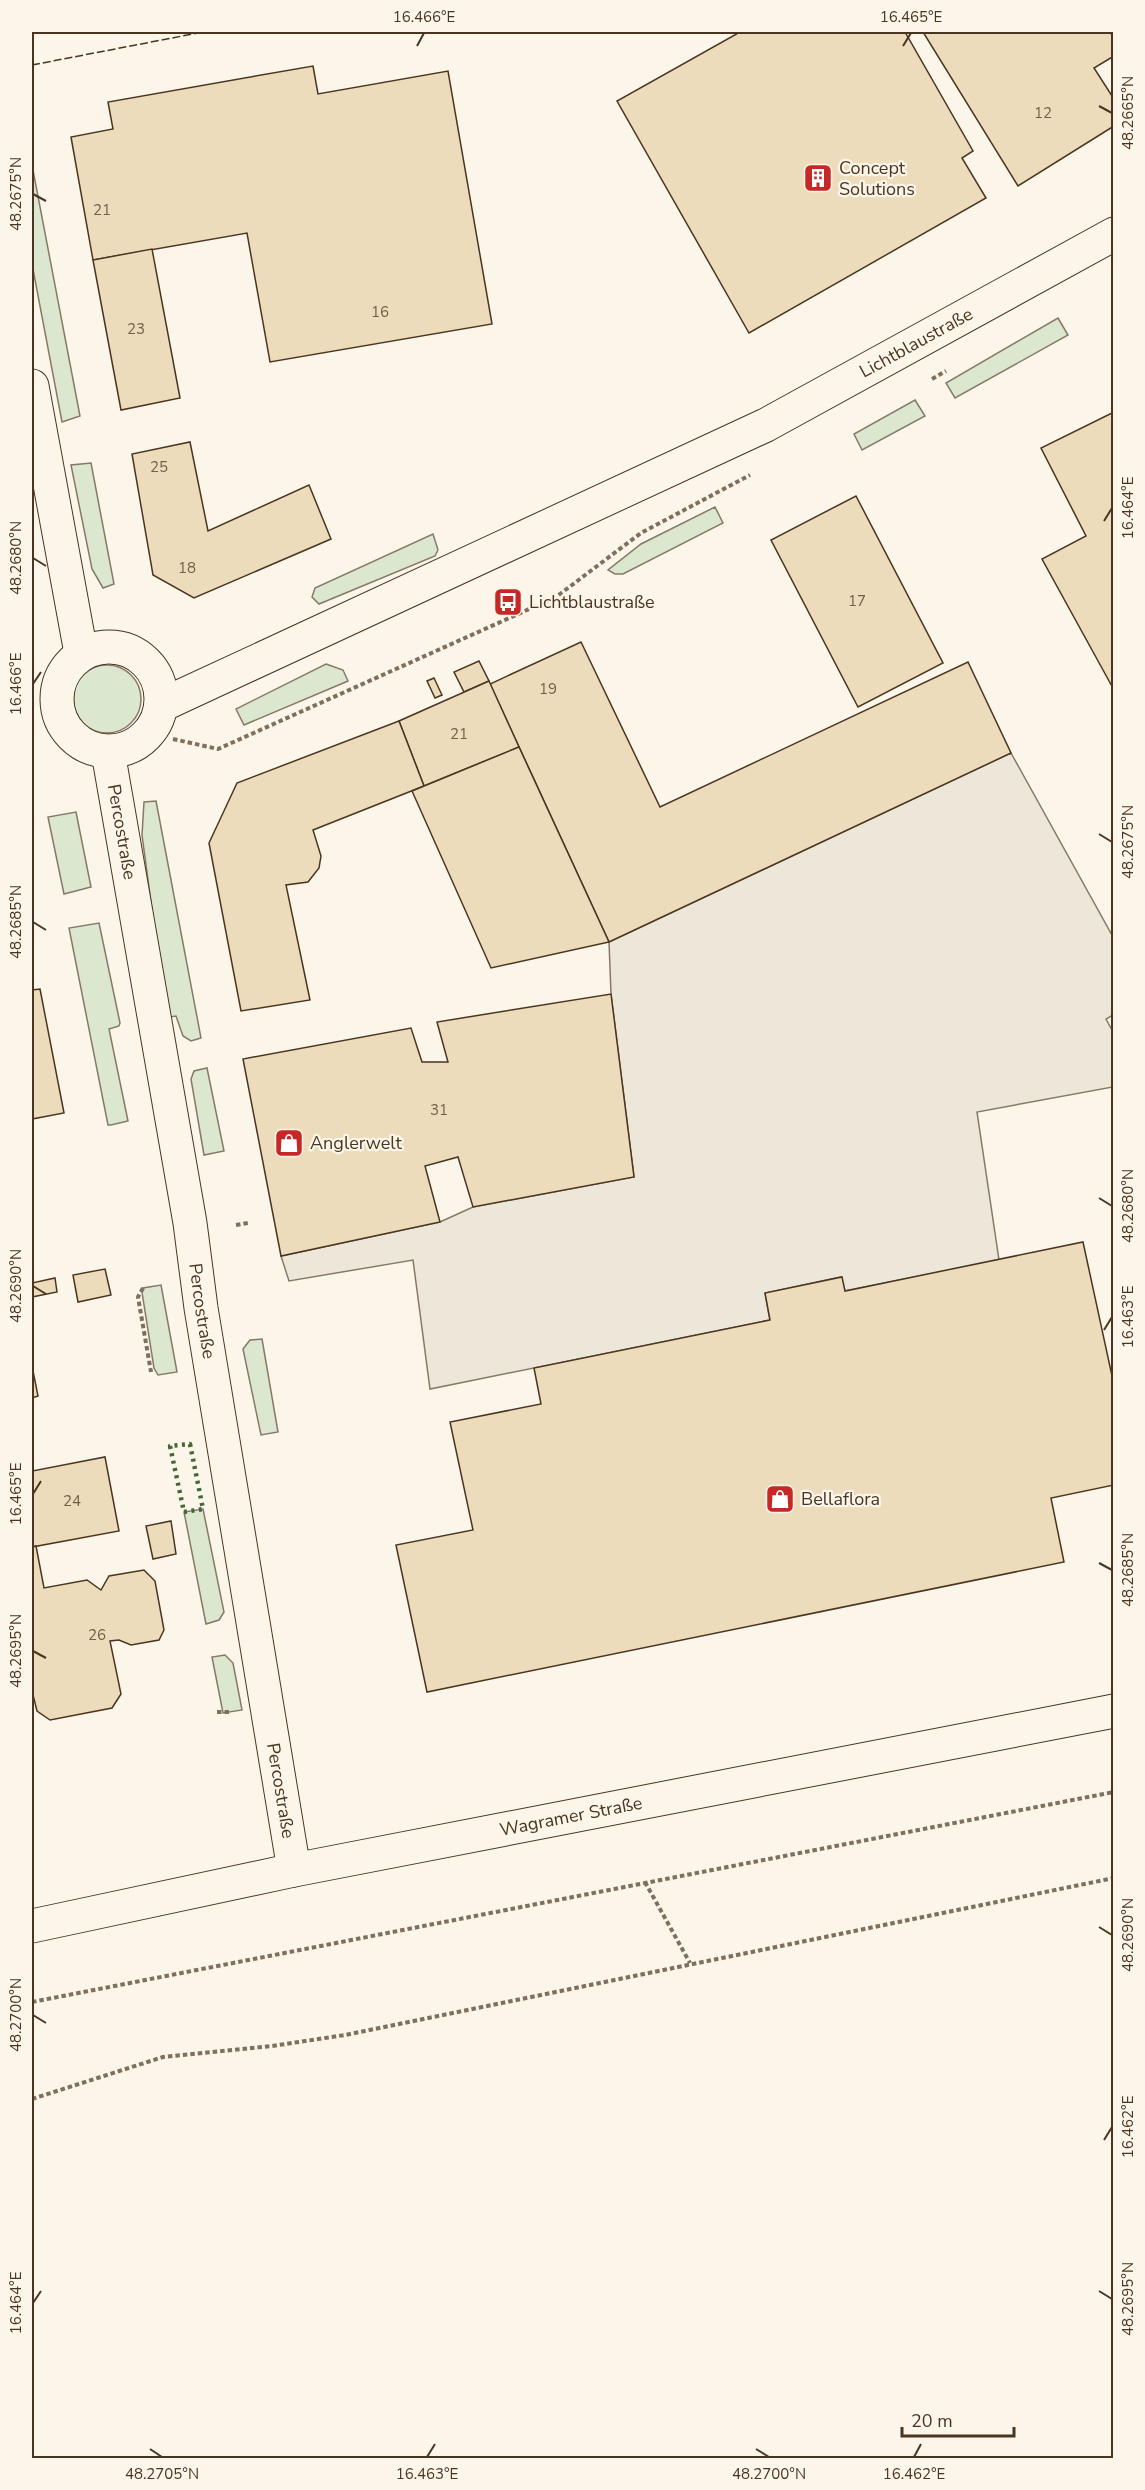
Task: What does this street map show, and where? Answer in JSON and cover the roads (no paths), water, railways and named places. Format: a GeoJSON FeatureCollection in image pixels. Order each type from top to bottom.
{"type":"FeatureCollection","features":[{"type":"Feature","properties":{"kind":"street","name":"Lichtblaustraße"},"geometry":{"type":"LineString","coordinates":[[155,720],[766,425],[1113,234]]}},
{"type":"Feature","properties":{"kind":"street"},"geometry":{"type":"LineString","coordinates":[[32,386],[81,653]]}},
{"type":"Feature","properties":{"kind":"street"},"geometry":{"type":"LineString","coordinates":[[101,646],[121,647],[143,657],[159,682],[155,720],[127,749],[108,753],[81,744],[67,733],[57,713],[57,683],[81,653],[101,646]]}},
{"type":"Feature","properties":{"kind":"street","name":"Percostraße"},"geometry":{"type":"LineString","coordinates":[[108,753],[190,1222],[205,1331],[294,1870]]}},
{"type":"Feature","properties":{"kind":"street","name":"Wagramer Straße"},"geometry":{"type":"LineString","coordinates":[[32,1926],[294,1870],[1113,1711]]}},
{"type":"Feature","properties":{"kind":"place","name":"Concept Solutions"},"geometry":{"type":"Point","coordinates":[818,178]}},
{"type":"Feature","properties":{"kind":"place","name":"Lichtblaustraße"},"geometry":{"type":"Point","coordinates":[508,602]}},
{"type":"Feature","properties":{"kind":"place","name":"Anglerwelt"},"geometry":{"type":"Point","coordinates":[289,1143]}},
{"type":"Feature","properties":{"kind":"place","name":"Bellaflora"},"geometry":{"type":"Point","coordinates":[780,1499]}}]}
